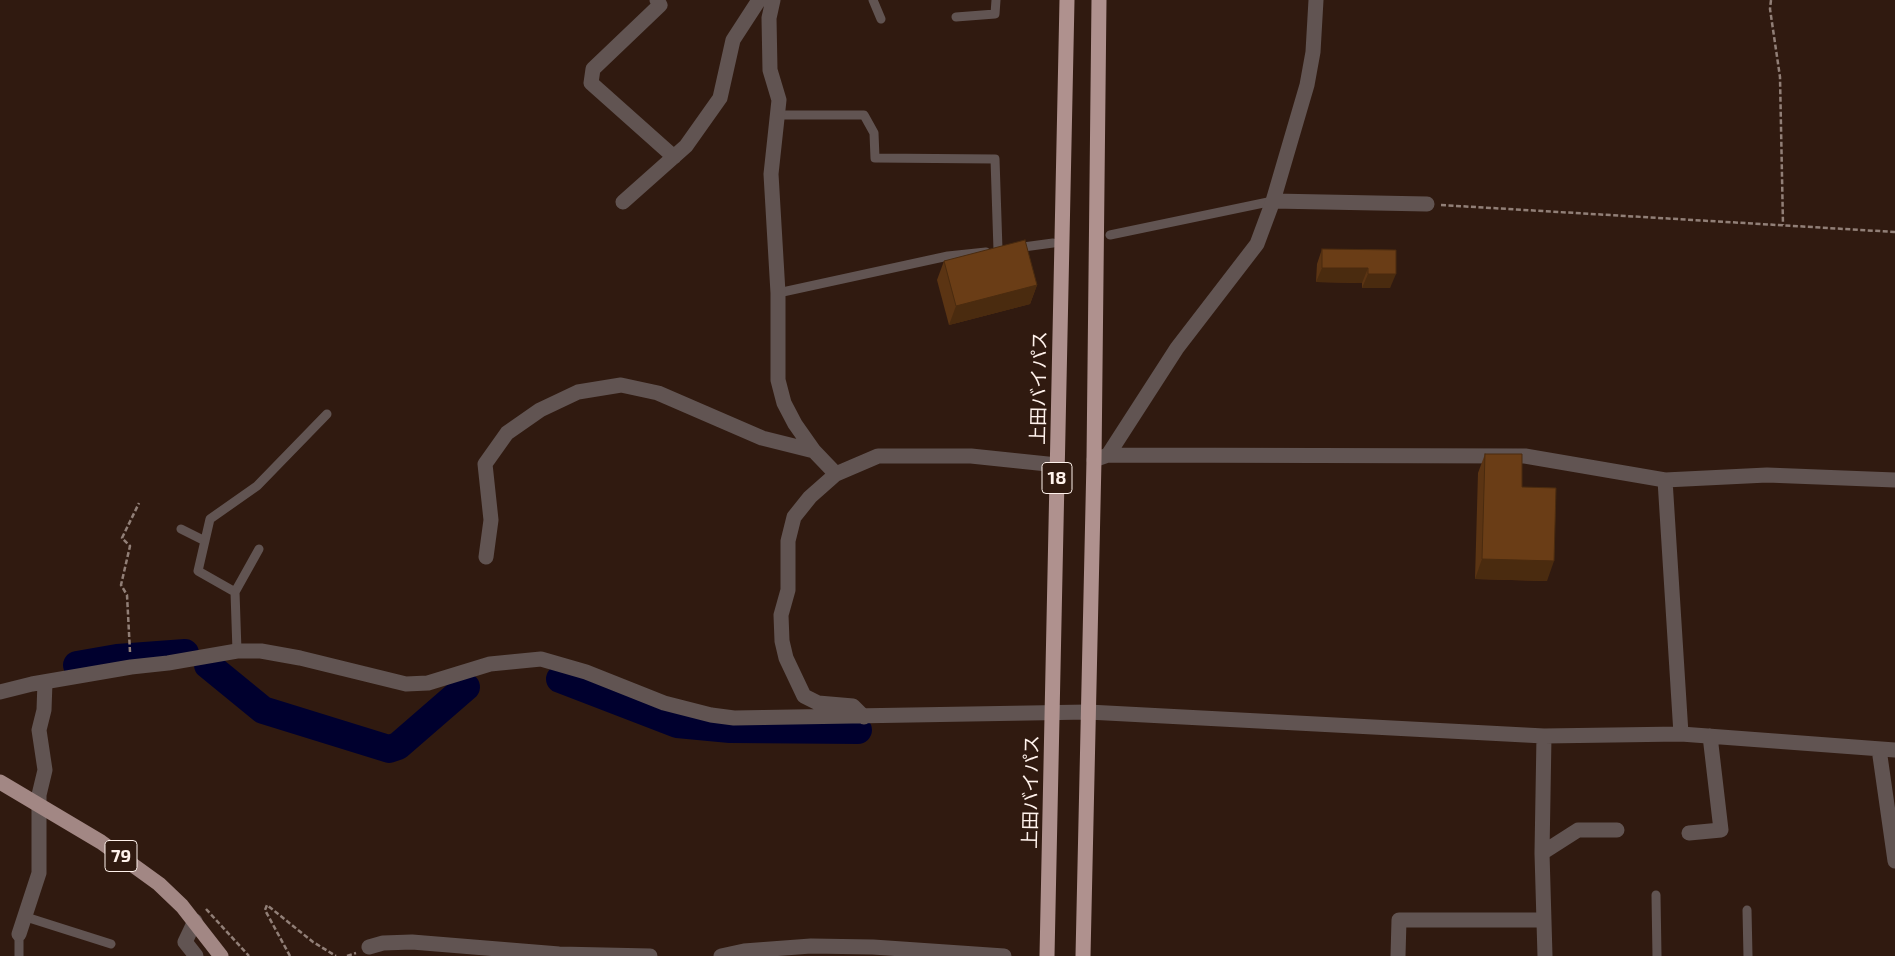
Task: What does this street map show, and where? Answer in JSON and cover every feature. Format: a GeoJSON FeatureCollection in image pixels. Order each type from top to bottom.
{"type":"FeatureCollection","features":[{"type":"Feature","properties":{"kind":"highway","name":"上田バイパス"},"geometry":{"type":"LineString","coordinates":[[1047,956],[1067,0]]}},
{"type":"Feature","properties":{"kind":"highway","name":"18"},"geometry":{"type":"LineString","coordinates":[[1083,956],[1094,460],[1099,0]]}},
{"type":"Feature","properties":{"kind":"main road","name":"79"},"geometry":{"type":"LineString","coordinates":[[0,782],[101,842],[171,894],[195,921],[220,956]]}},
{"type":"Feature","properties":{"kind":"street"},"geometry":{"type":"LineString","coordinates":[[657,0],[660,5],[593,69],[591,83],[674,157]]}},
{"type":"Feature","properties":{"kind":"street"},"geometry":{"type":"LineString","coordinates":[[623,202],[686,146],[720,98],[733,40],[759,0]]}},
{"type":"Feature","properties":{"kind":"street"},"geometry":{"type":"LineString","coordinates":[[773,0],[769,18],[770,70],[779,100],[771,174],[778,293],[778,380],[784,403],[814,451],[836,474]]}},
{"type":"Feature","properties":{"kind":"street"},"geometry":{"type":"LineString","coordinates":[[1108,455],[1177,348],[1257,244],[1273,201],[1307,85],[1313,52],[1316,0]]}},
{"type":"Feature","properties":{"kind":"street"},"geometry":{"type":"LineString","coordinates":[[1273,201],[1428,204]]}},
{"type":"Feature","properties":{"kind":"street"},"geometry":{"type":"LineString","coordinates":[[486,557],[491,520],[485,464],[508,433],[540,410],[578,392],[621,385],[658,393],[762,438],[814,451]]}},
{"type":"Feature","properties":{"kind":"street"},"geometry":{"type":"LineString","coordinates":[[1094,460],[1108,455],[1525,456],[1666,480],[1767,475],[1895,480]]}},
{"type":"Feature","properties":{"kind":"street"},"geometry":{"type":"LineString","coordinates":[[864,717],[853,706],[818,703],[804,696],[797,685],[782,641],[781,616],[788,590],[788,541],[794,517],[810,497],[836,474],[878,456],[971,456],[1057,465]]}},
{"type":"Feature","properties":{"kind":"street"},"geometry":{"type":"LineString","coordinates":[[1666,480],[1681,734]]}},
{"type":"Feature","properties":{"kind":"street"},"geometry":{"type":"LineString","coordinates":[[0,692],[44,682],[237,651],[261,651],[282,654],[406,684],[428,682],[490,664],[541,659],[586,672],[664,703],[711,715],[761,719],[1088,712],[1544,736],[1681,734],[1895,750]]}},
{"type":"Feature","properties":{"kind":"street"},"geometry":{"type":"LineString","coordinates":[[19,934],[39,873],[39,804],[45,770],[39,733],[44,710],[44,682]]}},
{"type":"Feature","properties":{"kind":"street"},"geometry":{"type":"LineString","coordinates":[[1544,736],[1542,853],[1545,956]]}},
{"type":"Feature","properties":{"kind":"street"},"geometry":{"type":"LineString","coordinates":[[1689,833],[1721,830],[1710,736]]}},
{"type":"Feature","properties":{"kind":"street"},"geometry":{"type":"LineString","coordinates":[[1879,749],[1895,861]]}},
{"type":"Feature","properties":{"kind":"street"},"geometry":{"type":"LineString","coordinates":[[1542,853],[1578,830],[1617,830]]}},
{"type":"Feature","properties":{"kind":"street"},"geometry":{"type":"LineString","coordinates":[[1398,956],[1399,920],[1544,920]]}},
{"type":"Feature","properties":{"kind":"street"},"geometry":{"type":"LineString","coordinates":[[195,921],[185,942],[196,956]]}},
{"type":"Feature","properties":{"kind":"street"},"geometry":{"type":"LineString","coordinates":[[369,947],[384,943],[412,942],[559,954],[650,956]]}},
{"type":"Feature","properties":{"kind":"street"},"geometry":{"type":"LineString","coordinates":[[721,956],[744,951],[770,953],[811,946],[873,947],[1004,956]]}},
{"type":"Feature","properties":{"kind":"lane"},"geometry":{"type":"LineString","coordinates":[[873,0],[881,19]]}},
{"type":"Feature","properties":{"kind":"lane"},"geometry":{"type":"LineString","coordinates":[[956,17],[995,14],[996,0]]}},
{"type":"Feature","properties":{"kind":"lane"},"geometry":{"type":"LineString","coordinates":[[778,115],[864,114],[874,133],[876,158],[995,159],[998,250]]}},
{"type":"Feature","properties":{"kind":"lane"},"geometry":{"type":"LineString","coordinates":[[1110,235],[1273,201]]}},
{"type":"Feature","properties":{"kind":"lane"},"geometry":{"type":"LineString","coordinates":[[778,293],[948,256],[1053,243]]}},
{"type":"Feature","properties":{"kind":"lane"},"geometry":{"type":"LineString","coordinates":[[235,592],[198,571],[210,519],[257,486],[327,414]]}},
{"type":"Feature","properties":{"kind":"lane"},"geometry":{"type":"LineString","coordinates":[[180,529],[205,541]]}},
{"type":"Feature","properties":{"kind":"lane"},"geometry":{"type":"LineString","coordinates":[[237,651],[235,592],[259,549]]}},
{"type":"Feature","properties":{"kind":"lane"},"geometry":{"type":"LineString","coordinates":[[1656,895],[1657,956]]}},
{"type":"Feature","properties":{"kind":"lane"},"geometry":{"type":"LineString","coordinates":[[1748,910],[1748,956]]}},
{"type":"Feature","properties":{"kind":"lane"},"geometry":{"type":"LineString","coordinates":[[26,917],[111,944]]}},
{"type":"Feature","properties":{"kind":"lane"},"geometry":{"type":"LineString","coordinates":[[19,934],[19,956]]}},
{"type":"Feature","properties":{"kind":"path"},"geometry":{"type":"LineString","coordinates":[[1771,0],[1770,10],[1780,77],[1783,225]]}},
{"type":"Feature","properties":{"kind":"path"},"geometry":{"type":"LineString","coordinates":[[1428,204],[1895,232]]}},
{"type":"Feature","properties":{"kind":"path"},"geometry":{"type":"LineString","coordinates":[[130,656],[127,599],[121,585],[130,546],[122,538],[140,504]]}},
{"type":"Feature","properties":{"kind":"path"},"geometry":{"type":"LineString","coordinates":[[290,956],[265,910],[267,905],[313,942],[336,956]]}},
{"type":"Feature","properties":{"kind":"building"},"geometry":{"type":"Polygon","coordinates":[[[1025,240],[1037,285],[956,306],[944,261],[1025,240]]]}},
{"type":"Feature","properties":{"kind":"building"},"geometry":{"type":"Polygon","coordinates":[[[1322,249],[1396,250],[1396,274],[1368,274],[1368,268],[1322,268],[1322,249]]]}},
{"type":"Feature","properties":{"kind":"building"},"geometry":{"type":"Polygon","coordinates":[[[1485,454],[1522,454],[1522,487],[1556,488],[1554,561],[1482,559],[1485,454]]]}},
{"type":"Feature","properties":{"kind":"waterway"},"geometry":{"type":"LineString","coordinates":[[77,665],[117,658],[185,653]]}},
{"type":"Feature","properties":{"kind":"waterway"},"geometry":{"type":"LineString","coordinates":[[208,665],[263,710],[389,749],[398,746],[466,687]]}},
{"type":"Feature","properties":{"kind":"waterway"},"geometry":{"type":"LineString","coordinates":[[560,679],[677,724],[730,729],[858,730]]}}]}
